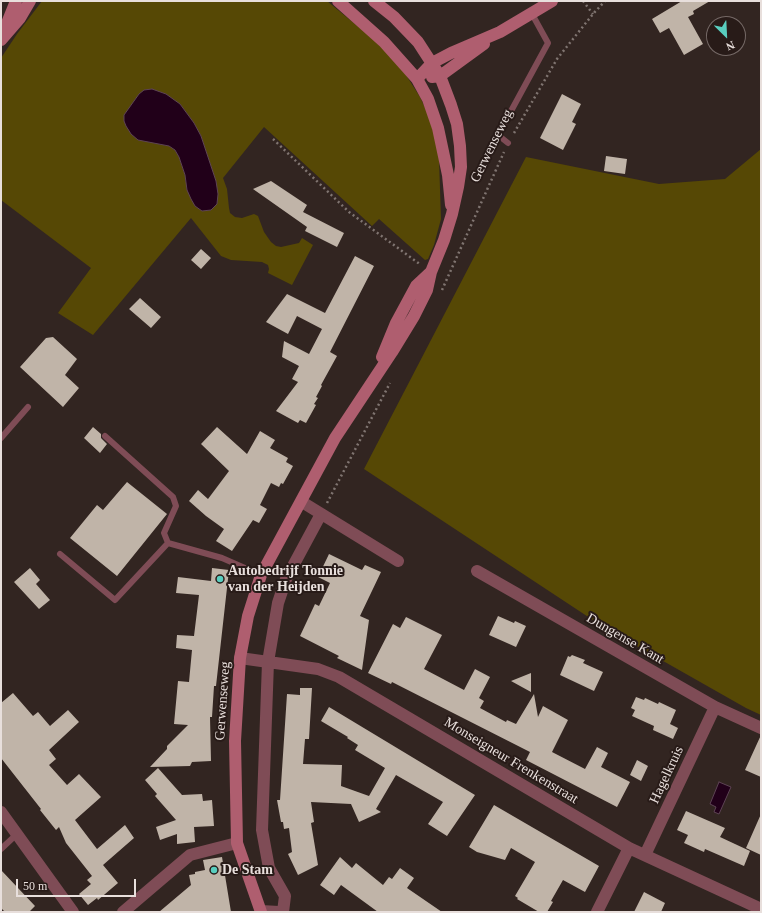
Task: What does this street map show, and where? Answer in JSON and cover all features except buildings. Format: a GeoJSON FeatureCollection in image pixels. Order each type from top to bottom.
{"type":"FeatureCollection","features":[{"type":"Feature","properties":{"kind":"street"},"geometry":{"type":"LineString","coordinates":[[1,39],[16,1]]}},
{"type":"Feature","properties":{"kind":"street"},"geometry":{"type":"LineString","coordinates":[[1,39],[20,18],[30,1]]}},
{"type":"Feature","properties":{"kind":"street","name":"Gerwenseweg"},"geometry":{"type":"LineString","coordinates":[[338,1],[384,42],[417,79],[428,99],[438,128],[448,175],[452,214]]}},
{"type":"Feature","properties":{"kind":"street","name":"Gerwenseweg"},"geometry":{"type":"LineString","coordinates":[[261,912],[237,843],[235,741],[240,658],[248,616],[261,575],[302,502],[335,438],[414,316],[427,290],[431,272],[444,240],[452,214],[461,167],[460,146],[455,118],[440,76],[418,42],[394,17],[374,1]]}},
{"type":"Feature","properties":{"kind":"street"},"geometry":{"type":"LineString","coordinates":[[417,79],[432,63],[450,53],[500,32],[552,1]]}},
{"type":"Feature","properties":{"kind":"street"},"geometry":{"type":"LineString","coordinates":[[417,79],[440,76],[500,32]]}},
{"type":"Feature","properties":{"kind":"street"},"geometry":{"type":"LineString","coordinates":[[302,502],[398,561]]}},
{"type":"Feature","properties":{"kind":"street"},"geometry":{"type":"LineString","coordinates":[[283,912],[285,896],[269,868],[262,830],[268,662],[278,603],[286,579],[321,514]]}},
{"type":"Feature","properties":{"kind":"street","name":"Dungense Kant"},"geometry":{"type":"LineString","coordinates":[[477,571],[715,707],[761,728]]}},
{"type":"Feature","properties":{"kind":"street","name":"Monseigneur Frenkenstraat"},"geometry":{"type":"LineString","coordinates":[[240,658],[318,668],[339,677],[629,848],[761,909]]}},
{"type":"Feature","properties":{"kind":"street","name":"Hagelkruis"},"geometry":{"type":"LineString","coordinates":[[645,855],[715,707]]}},
{"type":"Feature","properties":{"kind":"street"},"geometry":{"type":"LineString","coordinates":[[1,812],[73,912]]}},
{"type":"Feature","properties":{"kind":"street"},"geometry":{"type":"LineString","coordinates":[[123,912],[190,855],[237,843]]}},
{"type":"Feature","properties":{"kind":"street"},"geometry":{"type":"LineString","coordinates":[[597,912],[629,848]]}},
{"type":"Feature","properties":{"kind":"street"},"geometry":{"type":"LineString","coordinates":[[261,912],[279,912]]}},
{"type":"Feature","properties":{"kind":"lane"},"geometry":{"type":"LineString","coordinates":[[508,143],[498,135],[548,43],[532,14]]}},
{"type":"Feature","properties":{"kind":"lane"},"geometry":{"type":"LineString","coordinates":[[1,438],[28,407]]}},
{"type":"Feature","properties":{"kind":"lane"},"geometry":{"type":"LineString","coordinates":[[105,436],[173,497],[176,506],[164,533],[168,543]]}},
{"type":"Feature","properties":{"kind":"lane"},"geometry":{"type":"LineString","coordinates":[[60,554],[115,600],[168,543]]}},
{"type":"Feature","properties":{"kind":"lane"},"geometry":{"type":"LineString","coordinates":[[168,543],[222,558],[261,575]]}},
{"type":"Feature","properties":{"kind":"lane"},"geometry":{"type":"LineString","coordinates":[[1,849],[17,834]]}},
{"type":"Feature","properties":{"kind":"path"},"geometry":{"type":"LineString","coordinates":[[583,1],[592,14]]}},
{"type":"Feature","properties":{"kind":"path","name":"Gerwenseweg"},"geometry":{"type":"LineString","coordinates":[[441,291],[508,143],[557,59],[592,14],[605,1]]}},
{"type":"Feature","properties":{"kind":"path"},"geometry":{"type":"LineString","coordinates":[[273,139],[349,212],[431,272]]}},
{"type":"Feature","properties":{"kind":"path"},"geometry":{"type":"LineString","coordinates":[[321,514],[391,380]]}},
{"type":"Feature","properties":{"kind":"shaded area"},"geometry":{"type":"Polygon","coordinates":[[[42,1],[327,1],[378,43],[406,75],[420,97],[427,112],[436,139],[439,159],[441,219],[434,245],[428,259],[425,260],[379,219],[372,226],[264,127],[223,178],[227,189],[230,213],[235,217],[242,218],[254,214],[258,216],[264,232],[276,246],[281,247],[299,243],[302,238],[313,245],[292,285],[268,273],[268,265],[262,262],[231,260],[221,256],[191,218],[93,335],[58,313],[91,268],[1,200],[1,58],[42,1]],[[144,90],[134,101],[159,144],[169,146],[175,150],[185,175],[187,190],[211,170],[201,136],[194,123],[180,104],[144,90]]]}},
{"type":"Feature","properties":{"kind":"shaded area"},"geometry":{"type":"Polygon","coordinates":[[[152,89],[166,94],[180,104],[194,123],[201,136],[216,181],[218,194],[217,204],[211,210],[202,211],[195,206],[187,190],[185,175],[175,150],[169,146],[138,140],[131,134],[126,126],[124,115],[139,94],[144,90],[152,89]]]}},
{"type":"Feature","properties":{"kind":"shaded area"},"geometry":{"type":"Polygon","coordinates":[[[761,149],[761,715],[605,628],[364,469],[526,157],[659,184],[725,179],[761,149]]]}},
{"type":"Feature","properties":{"kind":"shaded area"},"geometry":{"type":"Polygon","coordinates":[[[719,782],[731,787],[719,814],[714,812],[716,807],[710,804],[719,782]]]}},
{"type":"Feature","properties":{"kind":"place","name":"Autobedrijf Tonnie van der Heijden"},"geometry":{"type":"Point","coordinates":[220,579]}},
{"type":"Feature","properties":{"kind":"place","name":"De Stam"},"geometry":{"type":"Point","coordinates":[214,870]}}]}
